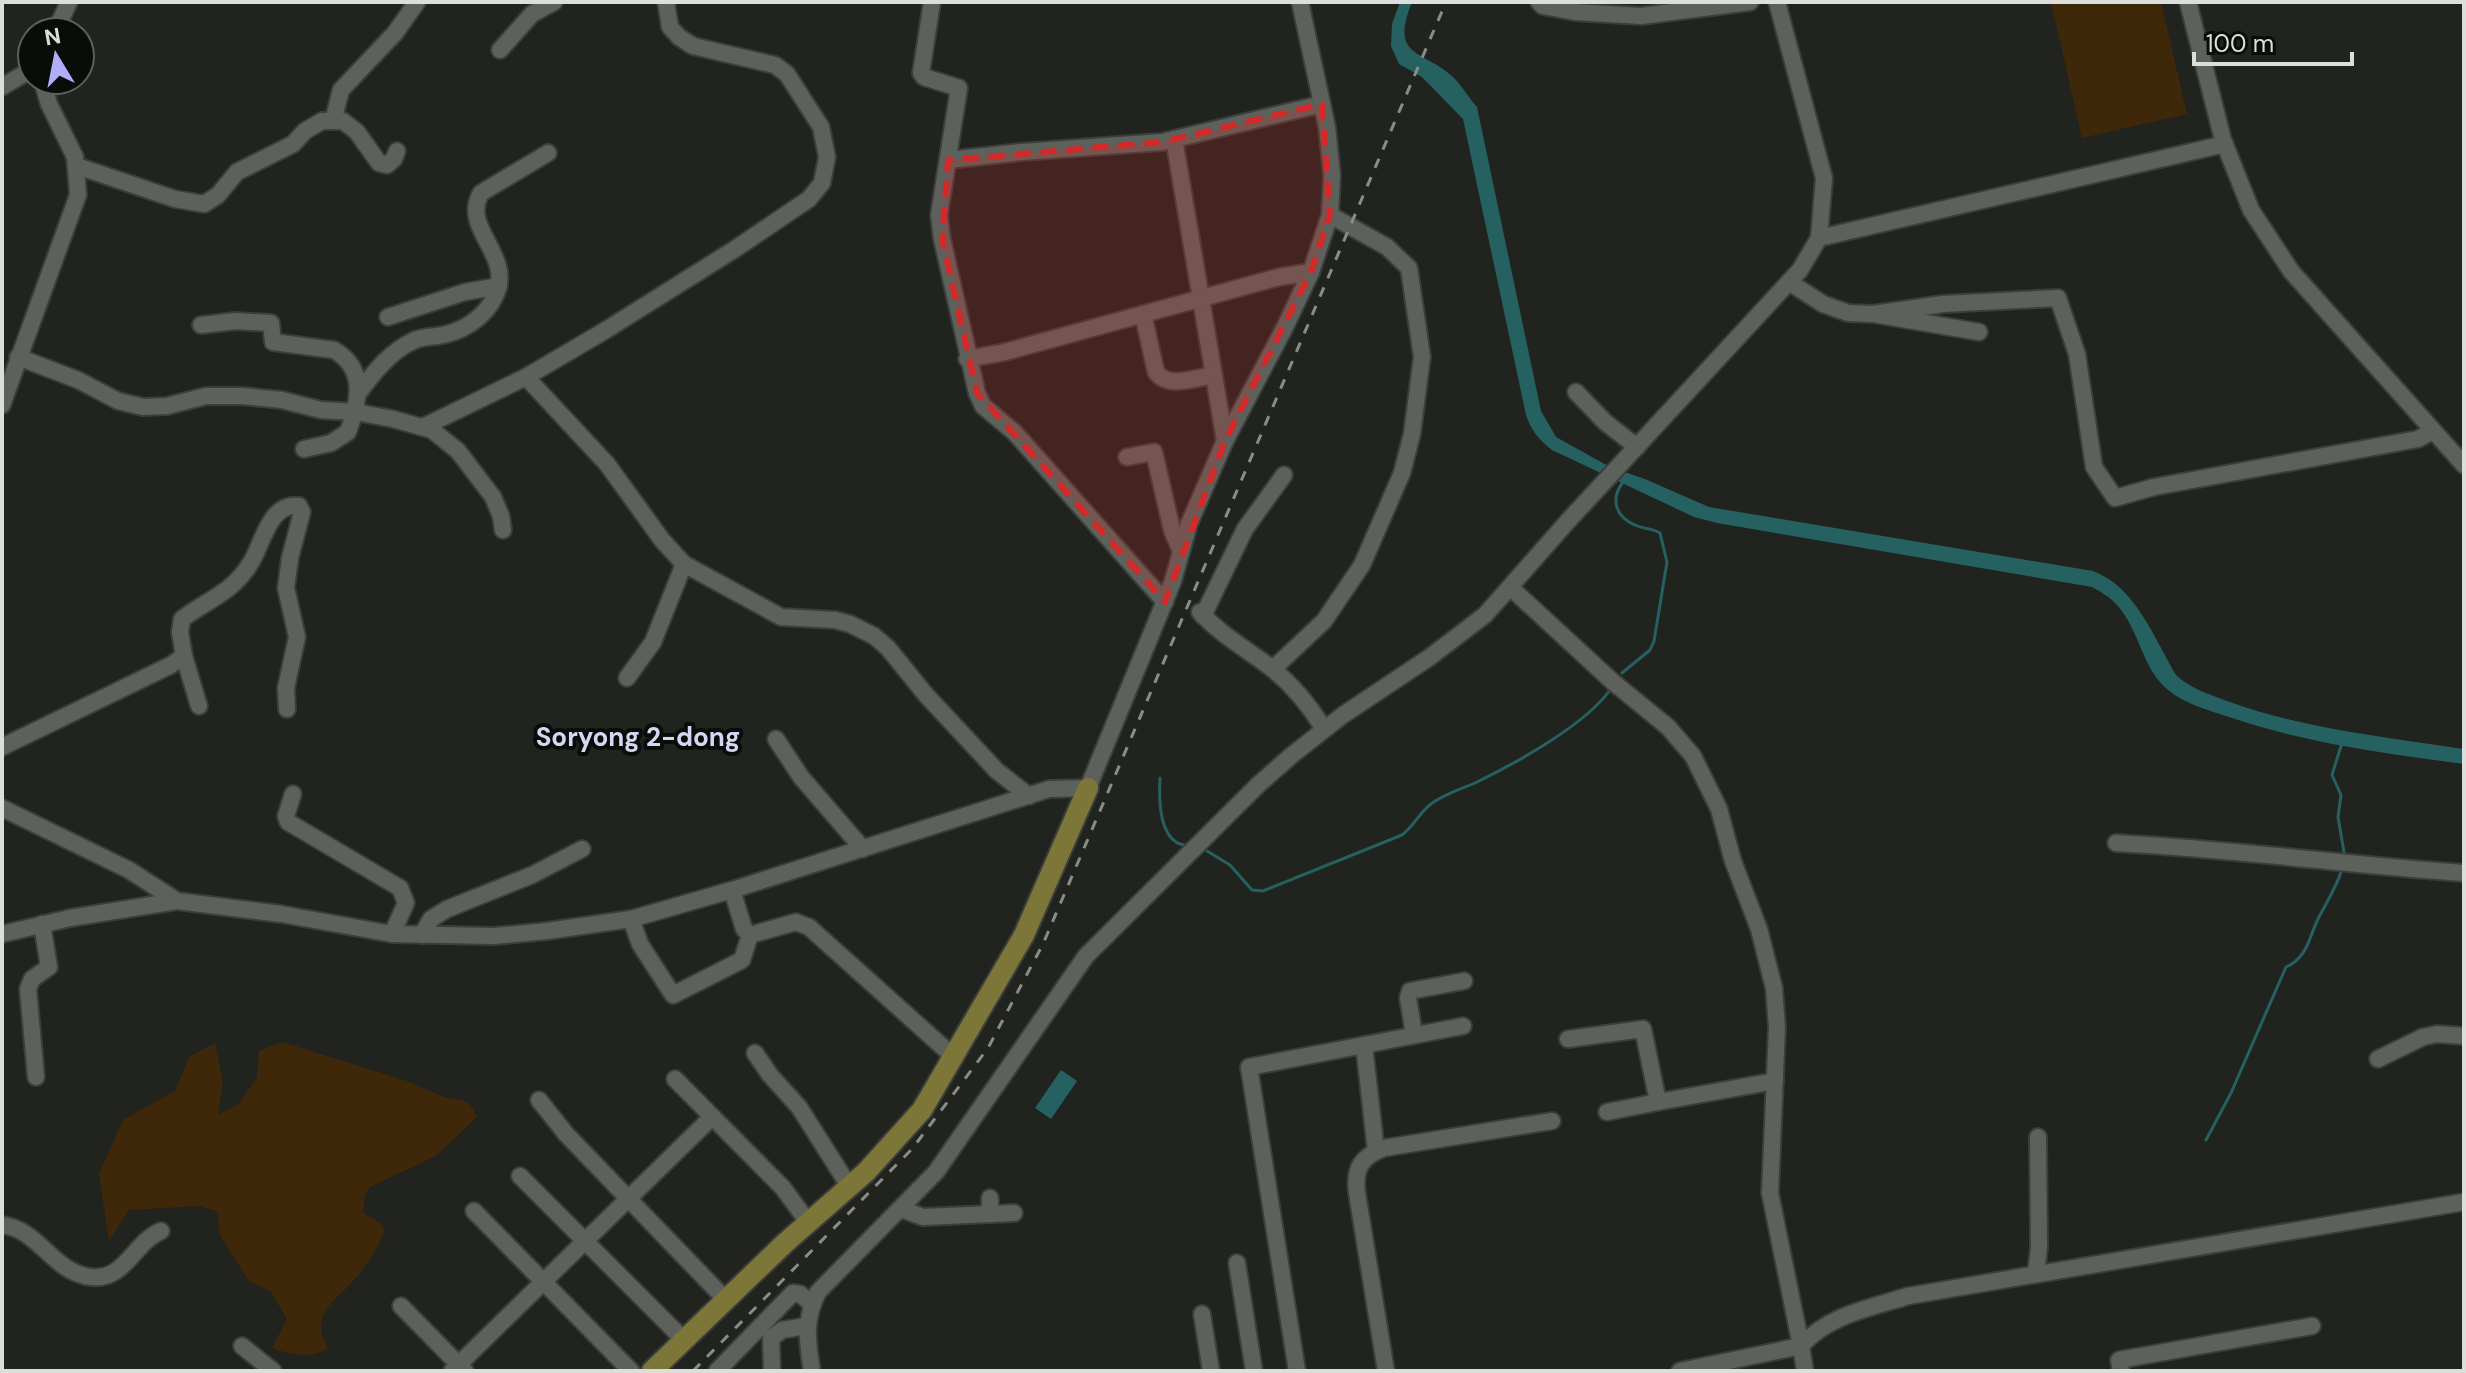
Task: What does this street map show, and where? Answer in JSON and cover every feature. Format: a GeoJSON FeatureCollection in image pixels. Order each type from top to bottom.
{"type":"FeatureCollection","features":[{"type":"Feature","properties":{"kind":"main road"},"geometry":{"type":"LineString","coordinates":[[652,1371],[894,1143],[922,1110],[1024,935],[1088,788]]}},
{"type":"Feature","properties":{"kind":"street"},"geometry":{"type":"LineString","coordinates":[[333,121],[341,90],[395,33],[417,2]]}},
{"type":"Feature","properties":{"kind":"street"},"geometry":{"type":"LineString","coordinates":[[423,427],[526,377],[606,330],[809,199],[822,183],[827,157],[821,127],[787,74],[775,65],[693,46],[670,27],[666,2]]}},
{"type":"Feature","properties":{"kind":"street"},"geometry":{"type":"LineString","coordinates":[[932,2],[921,73],[924,77],[959,88],[939,215],[967,359],[977,393],[983,406],[1014,432],[1165,602]]}},
{"type":"Feature","properties":{"kind":"street"},"geometry":{"type":"LineString","coordinates":[[2,934],[42,924],[177,901],[281,914],[392,934],[494,936],[631,919],[1049,789],[1088,788],[1165,602],[1189,524],[1225,441],[1311,272],[1330,215],[1332,175],[1327,127],[1300,2]]}},
{"type":"Feature","properties":{"kind":"street"},"geometry":{"type":"LineString","coordinates":[[1539,2],[1543,6],[1575,12],[1641,16],[1750,2]]}},
{"type":"Feature","properties":{"kind":"street"},"geometry":{"type":"LineString","coordinates":[[812,1371],[806,1326],[818,1292],[936,1172],[1086,956],[1258,785],[1324,729],[1485,615],[1800,270],[1819,238],[1824,178],[1777,2]]}},
{"type":"Feature","properties":{"kind":"street"},"geometry":{"type":"LineString","coordinates":[[2188,2],[2225,144],[2251,210],[2291,271],[2464,465]]}},
{"type":"Feature","properties":{"kind":"street"},"geometry":{"type":"LineString","coordinates":[[500,50],[532,14],[546,4]]}},
{"type":"Feature","properties":{"kind":"street"},"geometry":{"type":"LineString","coordinates":[[3,400],[78,195],[77,166],[47,96]]}},
{"type":"Feature","properties":{"kind":"street"},"geometry":{"type":"LineString","coordinates":[[948,160],[1074,147],[1146,144],[1322,104]]}},
{"type":"Feature","properties":{"kind":"street"},"geometry":{"type":"LineString","coordinates":[[77,166],[175,199],[204,204],[218,195],[237,172],[293,144],[305,131],[322,121],[343,121],[357,132],[379,163],[387,165],[397,151]]}},
{"type":"Feature","properties":{"kind":"street"},"geometry":{"type":"LineString","coordinates":[[1174,139],[1225,441]]}},
{"type":"Feature","properties":{"kind":"street"},"geometry":{"type":"LineString","coordinates":[[1819,238],[2225,144]]}},
{"type":"Feature","properties":{"kind":"street"},"geometry":{"type":"LineString","coordinates":[[360,391],[391,356],[414,340],[439,336],[472,324],[494,299],[499,286],[500,267],[475,213],[475,204],[481,193],[548,153]]}},
{"type":"Feature","properties":{"kind":"street"},"geometry":{"type":"LineString","coordinates":[[1273,669],[1324,621],[1362,565],[1402,473],[1412,434],[1422,357],[1409,268],[1387,247],[1330,215]]}},
{"type":"Feature","properties":{"kind":"street"},"geometry":{"type":"LineString","coordinates":[[967,359],[1005,352],[1279,277],[1311,272]]}},
{"type":"Feature","properties":{"kind":"street"},"geometry":{"type":"LineString","coordinates":[[1789,282],[1823,304],[1848,313],[1873,314],[1979,332]]}},
{"type":"Feature","properties":{"kind":"street"},"geometry":{"type":"LineString","coordinates":[[388,317],[465,292],[499,286]]}},
{"type":"Feature","properties":{"kind":"street"},"geometry":{"type":"LineString","coordinates":[[1873,314],[1943,304],[2058,298],[2077,354],[2094,467],[2115,498],[2154,487],[2418,439],[2433,431]]}},
{"type":"Feature","properties":{"kind":"street"},"geometry":{"type":"LineString","coordinates":[[1143,314],[1159,377],[1174,382],[1213,375]]}},
{"type":"Feature","properties":{"kind":"street"},"geometry":{"type":"LineString","coordinates":[[201,325],[236,321],[271,323],[273,342],[334,350],[341,354],[355,375],[360,391],[356,412],[348,432],[331,443],[304,449]]}},
{"type":"Feature","properties":{"kind":"street"},"geometry":{"type":"LineString","coordinates":[[18,357],[78,380],[118,401],[143,407],[167,406],[206,396],[242,396],[282,400],[321,410],[356,412],[432,430],[458,451],[493,497],[503,530]]}},
{"type":"Feature","properties":{"kind":"street"},"geometry":{"type":"LineString","coordinates":[[526,377],[607,464],[662,540],[684,564],[781,617],[835,620],[874,636],[997,771],[1029,796]]}},
{"type":"Feature","properties":{"kind":"street"},"geometry":{"type":"LineString","coordinates":[[1576,392],[1632,453]]}},
{"type":"Feature","properties":{"kind":"street"},"geometry":{"type":"LineString","coordinates":[[1127,457],[1154,452],[1172,530],[1181,551]]}},
{"type":"Feature","properties":{"kind":"street"},"geometry":{"type":"LineString","coordinates":[[1284,475],[1245,529],[1201,614],[1299,693],[1324,729]]}},
{"type":"Feature","properties":{"kind":"street"},"geometry":{"type":"LineString","coordinates":[[199,706],[184,656],[180,632],[182,619],[214,601],[233,585],[249,566],[272,520],[280,509],[291,505],[299,506],[302,512],[286,588],[297,637],[286,688],[287,709]]}},
{"type":"Feature","properties":{"kind":"street"},"geometry":{"type":"LineString","coordinates":[[627,678],[653,642],[684,564]]}},
{"type":"Feature","properties":{"kind":"street"},"geometry":{"type":"LineString","coordinates":[[1511,588],[1613,682],[1668,727],[1693,756],[1707,780],[1759,929],[1774,988],[1777,1027],[1770,1193],[1805,1371]]}},
{"type":"Feature","properties":{"kind":"street"},"geometry":{"type":"LineString","coordinates":[[2,747],[184,656]]}},
{"type":"Feature","properties":{"kind":"street"},"geometry":{"type":"LineString","coordinates":[[776,739],[801,777],[863,849]]}},
{"type":"Feature","properties":{"kind":"street"},"geometry":{"type":"LineString","coordinates":[[293,794],[286,816],[288,822],[400,888],[406,903],[392,934]]}},
{"type":"Feature","properties":{"kind":"street"},"geometry":{"type":"LineString","coordinates":[[2,808],[129,870],[177,901]]}},
{"type":"Feature","properties":{"kind":"street"},"geometry":{"type":"LineString","coordinates":[[2116,843],[2464,873]]}},
{"type":"Feature","properties":{"kind":"street"},"geometry":{"type":"LineString","coordinates":[[422,935],[431,919],[447,909],[532,875],[582,849]]}},
{"type":"Feature","properties":{"kind":"street"},"geometry":{"type":"LineString","coordinates":[[732,890],[744,929],[750,935]]}},
{"type":"Feature","properties":{"kind":"street"},"geometry":{"type":"LineString","coordinates":[[631,919],[640,944],[673,995],[742,960],[750,935]]}},
{"type":"Feature","properties":{"kind":"street"},"geometry":{"type":"LineString","coordinates":[[750,935],[796,922],[809,927],[955,1058]]}},
{"type":"Feature","properties":{"kind":"street"},"geometry":{"type":"LineString","coordinates":[[36,1077],[28,989],[32,979],[49,967],[42,924]]}},
{"type":"Feature","properties":{"kind":"street"},"geometry":{"type":"LineString","coordinates":[[1414,1034],[1408,998],[1410,991],[1464,981]]}},
{"type":"Feature","properties":{"kind":"street"},"geometry":{"type":"LineString","coordinates":[[1297,1371],[1249,1067],[1463,1026]]}},
{"type":"Feature","properties":{"kind":"street"},"geometry":{"type":"LineString","coordinates":[[1568,1039],[1643,1029],[1658,1102]]}},
{"type":"Feature","properties":{"kind":"street"},"geometry":{"type":"LineString","coordinates":[[2378,1059],[2437,1034],[2464,1036]]}},
{"type":"Feature","properties":{"kind":"street"},"geometry":{"type":"LineString","coordinates":[[1364,1045],[1376,1151]]}},
{"type":"Feature","properties":{"kind":"street"},"geometry":{"type":"LineString","coordinates":[[755,1053],[799,1107],[849,1186]]}},
{"type":"Feature","properties":{"kind":"street"},"geometry":{"type":"LineString","coordinates":[[675,1079],[783,1188],[808,1222]]}},
{"type":"Feature","properties":{"kind":"street"},"geometry":{"type":"LineString","coordinates":[[1607,1112],[1775,1081]]}},
{"type":"Feature","properties":{"kind":"street"},"geometry":{"type":"LineString","coordinates":[[539,1100],[566,1134],[726,1300]]}},
{"type":"Feature","properties":{"kind":"street"},"geometry":{"type":"LineString","coordinates":[[401,1306],[458,1369],[711,1118]]}},
{"type":"Feature","properties":{"kind":"street"},"geometry":{"type":"LineString","coordinates":[[1386,1371],[1355,1179],[1360,1163],[1376,1151],[1552,1121]]}},
{"type":"Feature","properties":{"kind":"street"},"geometry":{"type":"LineString","coordinates":[[2036,1274],[2039,1247],[2038,1137]]}},
{"type":"Feature","properties":{"kind":"street"},"geometry":{"type":"LineString","coordinates":[[520,1176],[684,1340]]}},
{"type":"Feature","properties":{"kind":"street"},"geometry":{"type":"LineString","coordinates":[[1680,1371],[1801,1346],[1813,1332],[1831,1321],[1908,1296],[2464,1202]]}},
{"type":"Feature","properties":{"kind":"street"},"geometry":{"type":"LineString","coordinates":[[901,1209],[923,1217],[990,1206],[1014,1213]]}},
{"type":"Feature","properties":{"kind":"street"},"geometry":{"type":"LineString","coordinates":[[474,1211],[631,1371]]}},
{"type":"Feature","properties":{"kind":"street"},"geometry":{"type":"LineString","coordinates":[[2,1225],[26,1233],[72,1273],[94,1278],[112,1273],[131,1260],[150,1238],[161,1231]]}},
{"type":"Feature","properties":{"kind":"street"},"geometry":{"type":"LineString","coordinates":[[1237,1263],[1254,1371]]}},
{"type":"Feature","properties":{"kind":"street"},"geometry":{"type":"LineString","coordinates":[[717,1371],[793,1293],[800,1294],[812,1304]]}},
{"type":"Feature","properties":{"kind":"street"},"geometry":{"type":"LineString","coordinates":[[1202,1314],[1211,1371]]}},
{"type":"Feature","properties":{"kind":"street"},"geometry":{"type":"LineString","coordinates":[[772,1371],[771,1338],[782,1330],[806,1326]]}},
{"type":"Feature","properties":{"kind":"street"},"geometry":{"type":"LineString","coordinates":[[2121,1371],[2119,1360],[2312,1326]]}},
{"type":"Feature","properties":{"kind":"street"},"geometry":{"type":"LineString","coordinates":[[242,1346],[273,1371]]}},
{"type":"Feature","properties":{"kind":"highlighted area"},"geometry":{"type":"Polygon","coordinates":[[[1322,104],[1330,215],[1311,272],[1225,441],[1165,602],[977,393],[942,239],[948,160],[1162,142],[1322,104]]]}},
{"type":"Feature","properties":{"kind":"shaded area"},"geometry":{"type":"Polygon","coordinates":[[[2051,2],[2161,2],[2187,114],[2082,138],[2051,2]]]}},
{"type":"Feature","properties":{"kind":"shaded area"},"geometry":{"type":"Polygon","coordinates":[[[282,1042],[464,1101],[470,1104],[477,1117],[436,1156],[370,1187],[365,1195],[363,1213],[380,1223],[385,1231],[355,1279],[326,1309],[321,1326],[328,1348],[308,1355],[272,1348],[287,1319],[271,1292],[249,1281],[220,1236],[217,1211],[198,1206],[129,1210],[109,1241],[99,1174],[123,1120],[175,1091],[189,1057],[215,1043],[223,1082],[218,1115],[238,1104],[257,1078],[259,1051],[282,1042]]]}},
{"type":"Feature","properties":{"kind":"water"},"geometry":{"type":"Polygon","coordinates":[[[1400,2],[1412,2],[1404,34],[1407,43],[1453,77],[1477,107],[1541,411],[1556,437],[1610,467],[1709,507],[2093,571],[2121,589],[2132,601],[2176,675],[2195,688],[2287,719],[2464,749],[2464,764],[2316,740],[2258,726],[2189,703],[2159,680],[2146,660],[2131,625],[2117,605],[2092,587],[1717,523],[1694,517],[1552,450],[1536,434],[1526,415],[1463,119],[1422,77],[1399,64],[1391,46],[1392,24],[1400,2]]]}},
{"type":"Feature","properties":{"kind":"water"},"geometry":{"type":"Polygon","coordinates":[[[1061,1070],[1077,1081],[1051,1119],[1035,1108],[1061,1070]]]}},
{"type":"Feature","properties":{"kind":"waterway"},"geometry":{"type":"LineString","coordinates":[[1622,673],[1650,650],[1654,641],[1667,562],[1660,533],[1635,525],[1619,512],[1616,500],[1623,482]]}},
{"type":"Feature","properties":{"kind":"waterway"},"geometry":{"type":"LineString","coordinates":[[1207,851],[1230,865],[1252,890],[1263,891],[1402,835],[1431,804],[1549,742],[1584,716],[1610,690]]}},
{"type":"Feature","properties":{"kind":"waterway"},"geometry":{"type":"LineString","coordinates":[[2341,746],[2332,775],[2341,795],[2338,817],[2345,858]]}},
{"type":"Feature","properties":{"kind":"waterway"},"geometry":{"type":"LineString","coordinates":[[1160,778],[1161,813],[1166,830],[1176,842],[1189,846]]}},
{"type":"Feature","properties":{"kind":"waterway"},"geometry":{"type":"LineString","coordinates":[[2206,1140],[2231,1093],[2286,967],[2294,963],[2308,945],[2342,869]]}},
{"type":"Feature","properties":{"kind":"railway"},"geometry":{"type":"LineString","coordinates":[[693,1371],[912,1149],[988,1048],[1043,944],[1446,2]]}},
{"type":"Feature","properties":{"kind":"district","name":"Soryong 2-dong"},"geometry":{"type":"Point","coordinates":[638,737]}}]}
